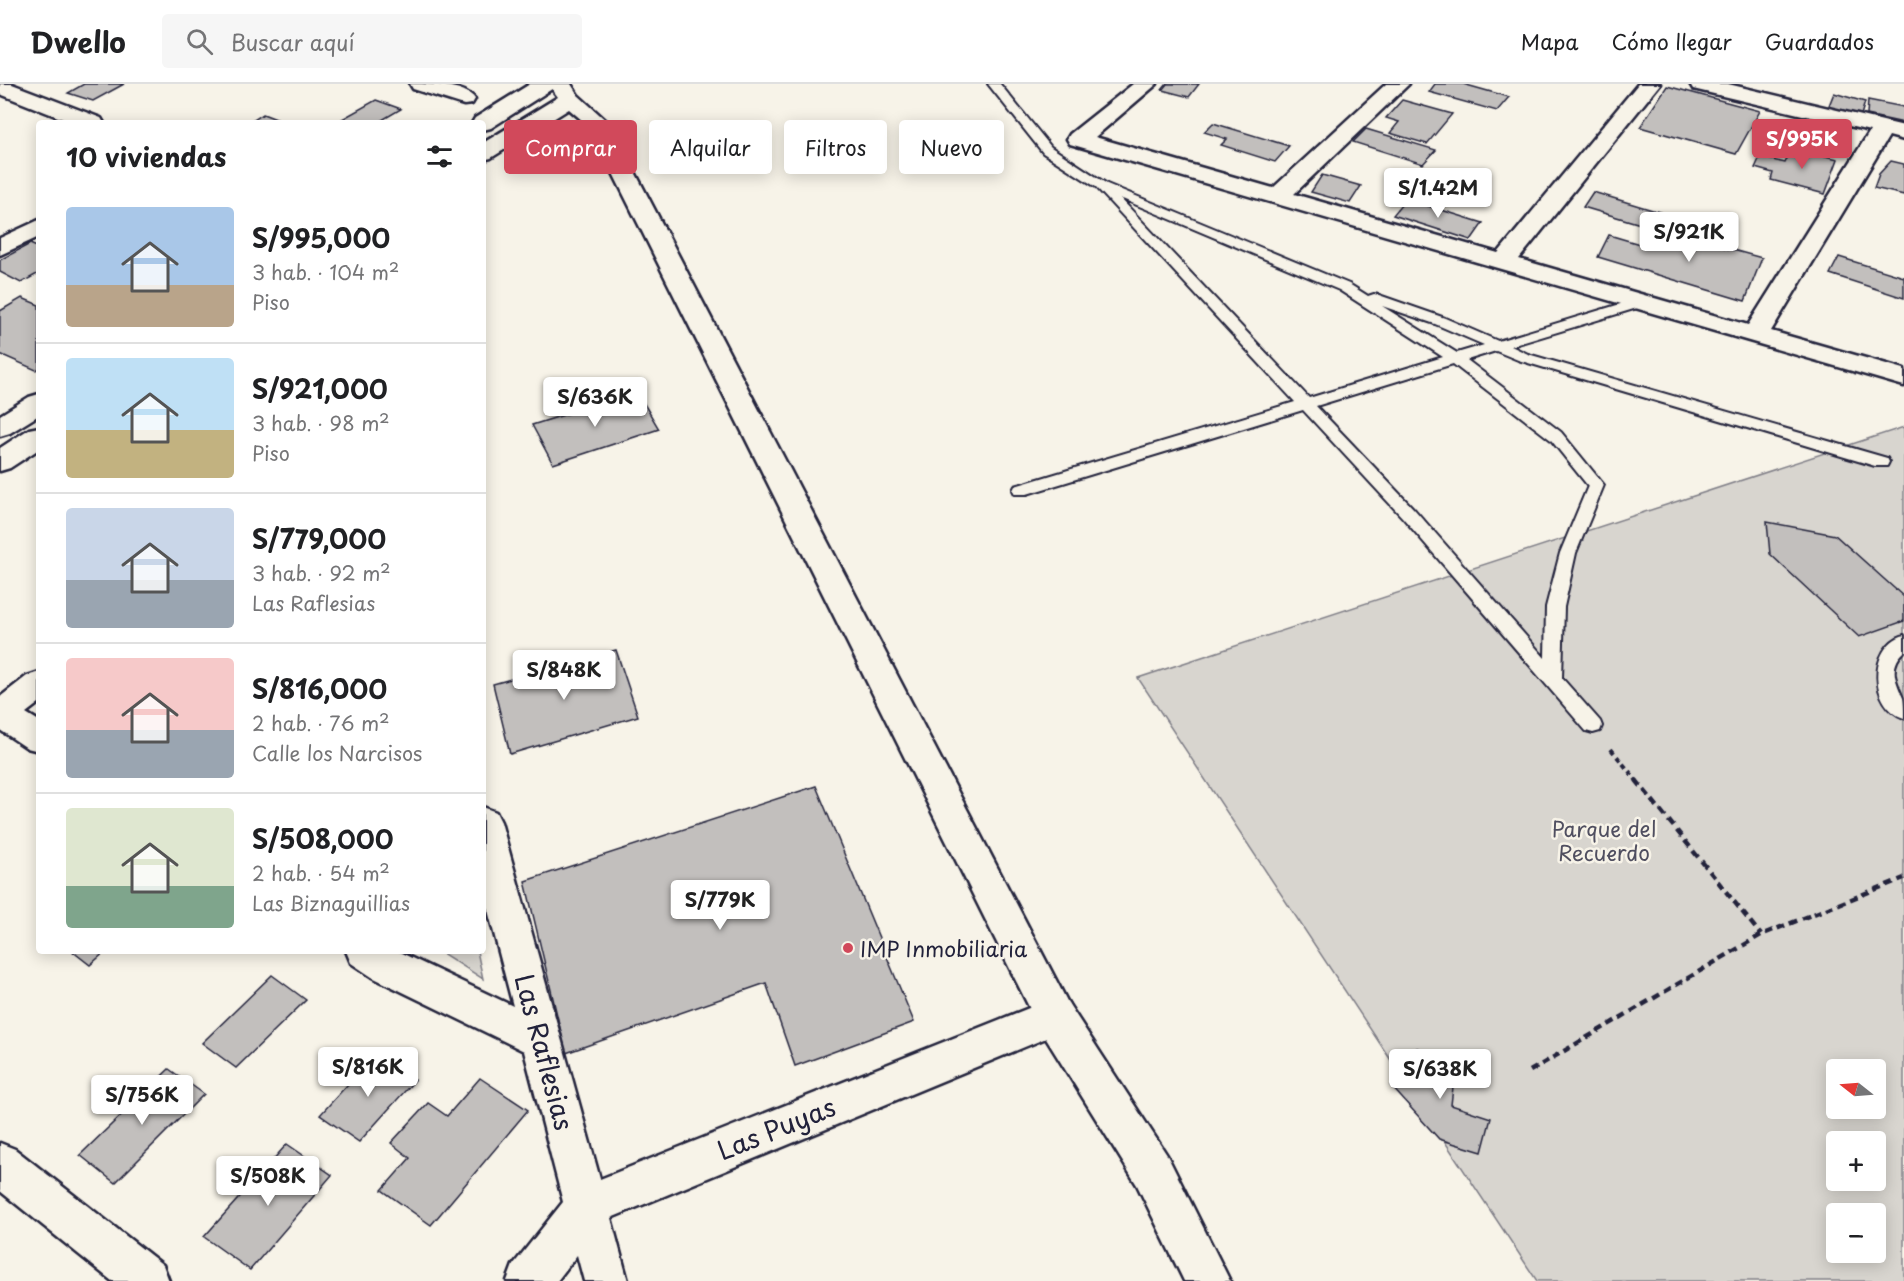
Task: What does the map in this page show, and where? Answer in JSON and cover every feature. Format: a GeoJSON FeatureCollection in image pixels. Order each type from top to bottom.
{"type":"FeatureCollection","features":[{"type":"Feature","properties":{"kind":"street"},"geometry":{"type":"LineString","coordinates":[[421,84],[465,99]]}},
{"type":"Feature","properties":{"kind":"street"},"geometry":{"type":"LineString","coordinates":[[1146,84],[1078,139],[1904,378]]}},
{"type":"Feature","properties":{"kind":"street"},"geometry":{"type":"LineString","coordinates":[[1277,196],[1398,84]]}},
{"type":"Feature","properties":{"kind":"street"},"geometry":{"type":"LineString","coordinates":[[1503,262],[1649,84]]}},
{"type":"Feature","properties":{"kind":"street"},"geometry":{"type":"LineString","coordinates":[[1701,84],[1894,130],[1755,335]]}},
{"type":"Feature","properties":{"kind":"street"},"geometry":{"type":"LineString","coordinates":[[0,87],[85,120]]}},
{"type":"Feature","properties":{"kind":"street"},"geometry":{"type":"LineString","coordinates":[[486,122],[558,89]]}},
{"type":"Feature","properties":{"kind":"street"},"geometry":{"type":"LineString","coordinates":[[486,150],[558,89]]}},
{"type":"Feature","properties":{"kind":"street"},"geometry":{"type":"LineString","coordinates":[[558,89],[599,124],[1054,1016],[1152,1170],[1208,1281]]}},
{"type":"Feature","properties":{"kind":"street"},"geometry":{"type":"LineString","coordinates":[[6,239],[36,227]]}},
{"type":"Feature","properties":{"kind":"street"},"geometry":{"type":"LineString","coordinates":[[0,427],[36,405]]}},
{"type":"Feature","properties":{"kind":"street"},"geometry":{"type":"LineString","coordinates":[[0,461],[36,438]]}},
{"type":"Feature","properties":{"kind":"street"},"geometry":{"type":"LineString","coordinates":[[36,687],[1,714],[36,736]]}},
{"type":"Feature","properties":{"kind":"street","name":"Las Raflesias"},"geometry":{"type":"LineString","coordinates":[[486,833],[606,1281]]}},
{"type":"Feature","properties":{"kind":"street"},"geometry":{"type":"LineString","coordinates":[[370,954],[542,1040]]}},
{"type":"Feature","properties":{"kind":"street","name":"Las Puyas"},"geometry":{"type":"LineString","coordinates":[[587,1206],[1054,1016]]}},
{"type":"Feature","properties":{"kind":"street"},"geometry":{"type":"LineString","coordinates":[[0,1164],[147,1281]]}},
{"type":"Feature","properties":{"kind":"street"},"geometry":{"type":"LineString","coordinates":[[529,1281],[587,1206]]}},
{"type":"Feature","properties":{"kind":"lane"},"geometry":{"type":"LineString","coordinates":[[994,84],[1047,150],[1100,184],[1344,287],[1440,321],[1523,357],[1620,388],[1881,462]]}},
{"type":"Feature","properties":{"kind":"lane"},"geometry":{"type":"LineString","coordinates":[[1100,184],[1409,514],[1593,726]]}},
{"type":"Feature","properties":{"kind":"lane"},"geometry":{"type":"LineString","coordinates":[[1344,287],[1455,358],[1556,436],[1596,485],[1568,553],[1555,607],[1554,680]]}},
{"type":"Feature","properties":{"kind":"lane"},"geometry":{"type":"LineString","coordinates":[[1021,490],[1642,302]]}},
{"type":"Feature","properties":{"kind":"lane"},"geometry":{"type":"LineString","coordinates":[[1904,642],[1890,654],[1884,669],[1887,687],[1904,711]]}},
{"type":"Feature","properties":{"kind":"path"},"geometry":{"type":"LineString","coordinates":[[1593,726],[1761,935]]}},
{"type":"Feature","properties":{"kind":"path"},"geometry":{"type":"LineString","coordinates":[[1530,1071],[1761,935],[1904,878]]}},
{"type":"Feature","properties":{"kind":"green space","name":"Parque del Recuerdo"},"geometry":{"type":"Polygon","coordinates":[[[1904,427],[1904,1281],[1537,1281],[1138,678],[1904,427]]]}},
{"type":"Feature","properties":{"kind":"green space"},"geometry":{"type":"Polygon","coordinates":[[[444,954],[478,954],[483,979],[444,954]]]}},
{"type":"Feature","properties":{"kind":"building"},"geometry":{"type":"Polygon","coordinates":[[[84,84],[124,84],[93,101],[68,93],[84,84]]]}},
{"type":"Feature","properties":{"kind":"building"},"geometry":{"type":"Polygon","coordinates":[[[1167,84],[1199,84],[1189,97],[1162,90],[1167,84]]]}},
{"type":"Feature","properties":{"kind":"building"},"geometry":{"type":"Polygon","coordinates":[[[1435,84],[1463,84],[1509,97],[1497,111],[1429,92],[1435,84]]]}},
{"type":"Feature","properties":{"kind":"building"},"geometry":{"type":"Polygon","coordinates":[[[1667,86],[1760,111],[1736,154],[1640,127],[1667,86]]]}},
{"type":"Feature","properties":{"kind":"building"},"geometry":{"type":"Polygon","coordinates":[[[1834,93],[1865,102],[1861,115],[1828,108],[1834,93]]]}},
{"type":"Feature","properties":{"kind":"building"},"geometry":{"type":"Polygon","coordinates":[[[376,100],[401,109],[382,120],[340,120],[376,100]]]}},
{"type":"Feature","properties":{"kind":"building"},"geometry":{"type":"Polygon","coordinates":[[[1402,100],[1452,114],[1427,144],[1390,133],[1399,122],[1386,118],[1402,100]]]}},
{"type":"Feature","properties":{"kind":"building"},"geometry":{"type":"Polygon","coordinates":[[[1868,100],[1904,107],[1904,123],[1867,115],[1868,100]]]}},
{"type":"Feature","properties":{"kind":"building"},"geometry":{"type":"Polygon","coordinates":[[[263,114],[279,120],[254,120],[263,114]]]}},
{"type":"Feature","properties":{"kind":"building"},"geometry":{"type":"Polygon","coordinates":[[[1213,123],[1289,146],[1275,162],[1221,145],[1227,139],[1204,132],[1213,123]]]}},
{"type":"Feature","properties":{"kind":"building"},"geometry":{"type":"Polygon","coordinates":[[[1366,129],[1436,150],[1423,164],[1353,142],[1366,129]]]}},
{"type":"Feature","properties":{"kind":"building"},"geometry":{"type":"Polygon","coordinates":[[[1792,148],[1838,159],[1825,194],[1771,180],[1773,173],[1755,168],[1760,157],[1785,163],[1792,148]]]}},
{"type":"Feature","properties":{"kind":"building"},"geometry":{"type":"Polygon","coordinates":[[[1891,161],[1904,164],[1904,195],[1874,188],[1879,174],[1891,161]]]}},
{"type":"Feature","properties":{"kind":"building"},"geometry":{"type":"Polygon","coordinates":[[[1322,175],[1361,186],[1350,203],[1311,192],[1322,175]]]}},
{"type":"Feature","properties":{"kind":"building"},"geometry":{"type":"Polygon","coordinates":[[[1593,192],[1679,218],[1671,233],[1583,207],[1593,192]]]}},
{"type":"Feature","properties":{"kind":"building"},"geometry":{"type":"Polygon","coordinates":[[[1406,199],[1483,223],[1471,240],[1393,215],[1406,199]]]}},
{"type":"Feature","properties":{"kind":"building"},"geometry":{"type":"Polygon","coordinates":[[[1671,233],[1762,258],[1745,301],[1598,257],[1609,235],[1653,248],[1671,233]]]}},
{"type":"Feature","properties":{"kind":"building"},"geometry":{"type":"Polygon","coordinates":[[[30,244],[36,247],[36,275],[21,283],[0,272],[0,260],[30,244]]]}},
{"type":"Feature","properties":{"kind":"building"},"geometry":{"type":"Polygon","coordinates":[[[1839,257],[1904,277],[1904,298],[1830,274],[1839,257]]]}},
{"type":"Feature","properties":{"kind":"building"},"geometry":{"type":"Polygon","coordinates":[[[22,298],[36,304],[36,370],[0,354],[0,311],[22,298]]]}},
{"type":"Feature","properties":{"kind":"building"},"geometry":{"type":"Polygon","coordinates":[[[637,392],[659,429],[553,464],[532,425],[637,392]]]}},
{"type":"Feature","properties":{"kind":"building"},"geometry":{"type":"Polygon","coordinates":[[[1767,522],[1835,535],[1904,597],[1904,621],[1859,637],[1770,554],[1767,522]]]}},
{"type":"Feature","properties":{"kind":"building"},"geometry":{"type":"Polygon","coordinates":[[[616,650],[638,716],[510,754],[493,684],[616,650]]]}},
{"type":"Feature","properties":{"kind":"building"},"geometry":{"type":"Polygon","coordinates":[[[816,786],[914,1022],[795,1066],[766,983],[566,1053],[525,881],[816,786]]]}},
{"type":"Feature","properties":{"kind":"building"},"geometry":{"type":"Polygon","coordinates":[[[76,954],[103,954],[90,965],[76,954]]]}},
{"type":"Feature","properties":{"kind":"building"},"geometry":{"type":"Polygon","coordinates":[[[272,975],[306,1000],[236,1068],[202,1043],[272,975]]]}},
{"type":"Feature","properties":{"kind":"building"},"geometry":{"type":"Polygon","coordinates":[[[1417,1048],[1456,1061],[1451,1105],[1491,1118],[1482,1152],[1439,1139],[1391,1086],[1417,1048]]]}},
{"type":"Feature","properties":{"kind":"building"},"geometry":{"type":"Polygon","coordinates":[[[376,1053],[415,1080],[359,1142],[320,1115],[376,1053]]]}},
{"type":"Feature","properties":{"kind":"building"},"geometry":{"type":"Polygon","coordinates":[[[169,1069],[204,1094],[115,1183],[80,1155],[169,1069]]]}},
{"type":"Feature","properties":{"kind":"building"},"geometry":{"type":"Polygon","coordinates":[[[480,1078],[528,1110],[431,1225],[382,1190],[410,1158],[391,1143],[428,1103],[447,1116],[480,1078]]]}},
{"type":"Feature","properties":{"kind":"building"},"geometry":{"type":"Polygon","coordinates":[[[287,1144],[332,1175],[250,1270],[204,1237],[287,1144]]]}},
{"type":"Feature","properties":{"kind":"place","name":"IMP Inmobiliaria"},"geometry":{"type":"Point","coordinates":[848,948]}}]}
